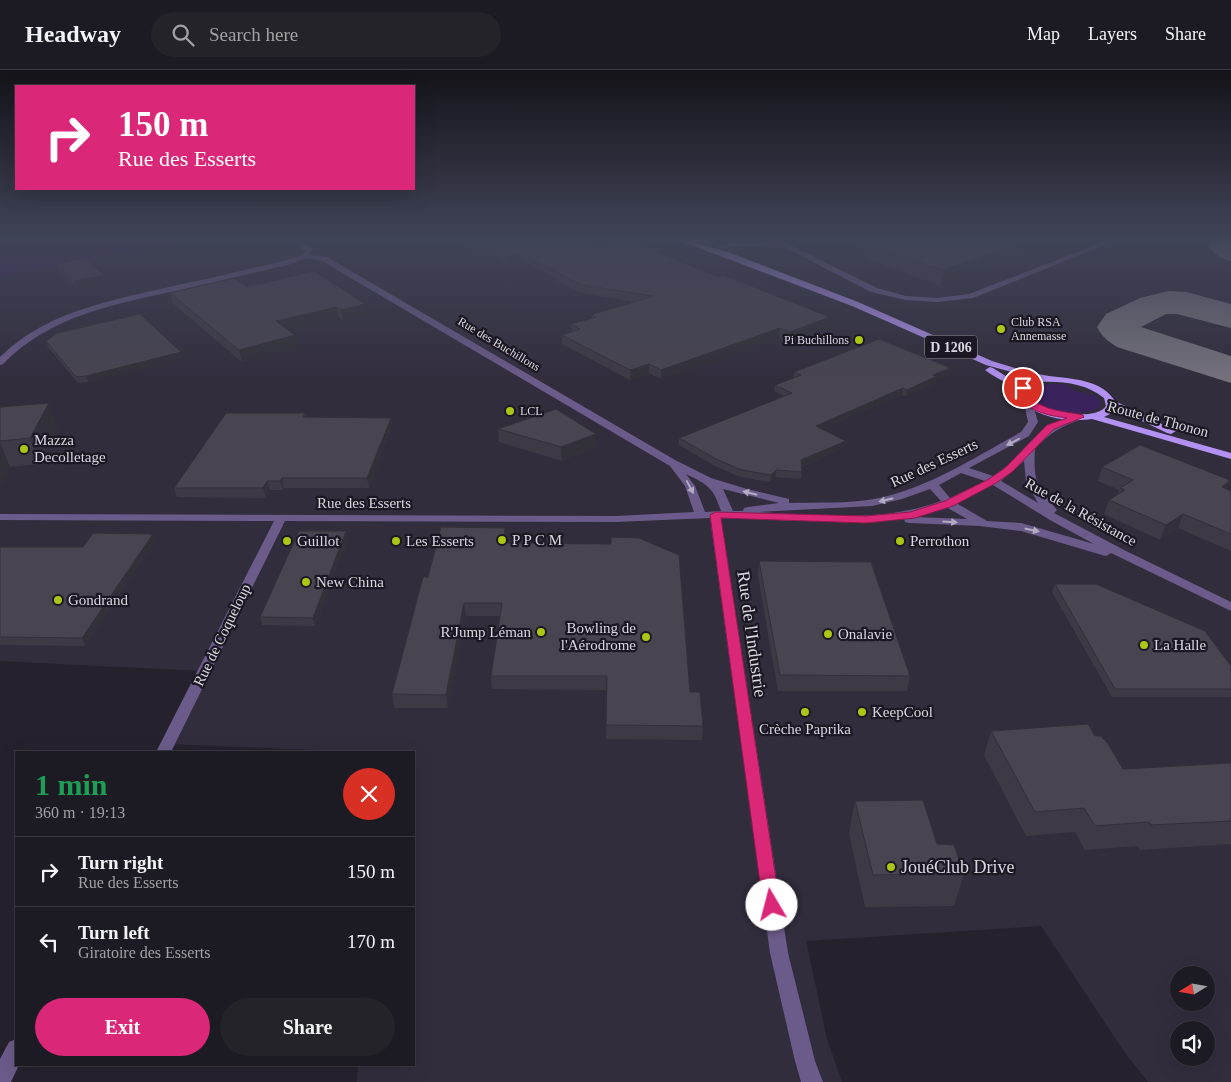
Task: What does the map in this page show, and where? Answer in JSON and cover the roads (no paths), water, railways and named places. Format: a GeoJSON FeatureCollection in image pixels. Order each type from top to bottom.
{"type":"FeatureCollection","features":[{"type":"Feature","properties":{"kind":"main road","name":"D 1206"},"geometry":{"type":"LineString","coordinates":[[794,287],[985,367],[1009,381],[1021,392]]}},
{"type":"Feature","properties":{"kind":"main road","name":"D 1206"},"geometry":{"type":"LineString","coordinates":[[812,287],[848,301],[989,363],[1013,372],[1050,379]]}},
{"type":"Feature","properties":{"kind":"main road"},"geometry":{"type":"LineString","coordinates":[[1029,403],[1021,392],[1024,386],[1050,379]]}},
{"type":"Feature","properties":{"kind":"main road","name":"Route de Thonon"},"geometry":{"type":"LineString","coordinates":[[1050,379],[1090,386],[1106,395],[1111,403],[1217,451]]}},
{"type":"Feature","properties":{"kind":"main road","name":"Route de Thonon"},"geometry":{"type":"LineString","coordinates":[[1029,403],[1052,413],[1092,417],[1231,456]]}},
{"type":"Feature","properties":{"kind":"main road"},"geometry":{"type":"LineString","coordinates":[[1092,417],[1106,413],[1111,407],[1111,403]]}},
{"type":"Feature","properties":{"kind":"street"},"geometry":{"type":"LineString","coordinates":[[0,362],[12,349],[30,336],[86,310],[179,287]]}},
{"type":"Feature","properties":{"kind":"street","name":"Rue des Buchillons"},"geometry":{"type":"LineString","coordinates":[[374,287],[671,462],[710,480],[758,496],[815,505]]}},
{"type":"Feature","properties":{"kind":"street"},"geometry":{"type":"LineString","coordinates":[[869,287],[878,292],[906,298],[937,300],[970,296],[993,287]]}},
{"type":"Feature","properties":{"kind":"street","name":"Rue des Esserts"},"geometry":{"type":"LineString","coordinates":[[715,515],[762,507],[878,502],[898,497],[932,484],[1027,432],[1033,419],[1029,403]]}},
{"type":"Feature","properties":{"kind":"street","name":"Rue des Esserts"},"geometry":{"type":"LineString","coordinates":[[0,517],[616,519],[715,515],[866,520],[911,515],[949,504],[993,481],[1009,470],[1051,427],[1080,417]]}},
{"type":"Feature","properties":{"kind":"street"},"geometry":{"type":"LineString","coordinates":[[1030,448],[1029,472],[1031,484],[1044,503],[1068,525]]}},
{"type":"Feature","properties":{"kind":"street","name":"Rue des Buchillons"},"geometry":{"type":"LineString","coordinates":[[671,462],[715,515]]}},
{"type":"Feature","properties":{"kind":"street","name":"Rue de la Résistance"},"geometry":{"type":"LineString","coordinates":[[960,469],[979,474],[993,481],[1068,525],[1158,573],[1231,608]]}},
{"type":"Feature","properties":{"kind":"street"},"geometry":{"type":"LineString","coordinates":[[710,480],[721,493],[715,515]]}},
{"type":"Feature","properties":{"kind":"street","name":"Rue de la Résistance"},"geometry":{"type":"LineString","coordinates":[[932,484],[949,504],[984,524],[1013,526],[1047,533],[1158,573]]}},
{"type":"Feature","properties":{"kind":"street","name":"Rue de l'Industrie"},"geometry":{"type":"LineString","coordinates":[[715,515],[779,953],[805,1061],[812,1082]]}},
{"type":"Feature","properties":{"kind":"street","name":"Rue de Coqueloup"},"geometry":{"type":"LineString","coordinates":[[164,751],[280,518]]}},
{"type":"Feature","properties":{"kind":"street"},"geometry":{"type":"LineString","coordinates":[[866,520],[984,524]]}},
{"type":"Feature","properties":{"kind":"street"},"geometry":{"type":"LineString","coordinates":[[0,1081],[15,1051]]}},
{"type":"Feature","properties":{"kind":"place","name":"Club RSA Annemasse"},"geometry":{"type":"Point","coordinates":[1001,329]}},
{"type":"Feature","properties":{"kind":"place","name":"Pi Buchillons"},"geometry":{"type":"Point","coordinates":[859,340]}},
{"type":"Feature","properties":{"kind":"place","name":"LCL"},"geometry":{"type":"Point","coordinates":[510,411]}},
{"type":"Feature","properties":{"kind":"place","name":"Mazza Decolletage"},"geometry":{"type":"Point","coordinates":[24,449]}},
{"type":"Feature","properties":{"kind":"place","name":"P P C M"},"geometry":{"type":"Point","coordinates":[502,540]}},
{"type":"Feature","properties":{"kind":"place","name":"Guillot"},"geometry":{"type":"Point","coordinates":[287,541]}},
{"type":"Feature","properties":{"kind":"place","name":"Les Esserts"},"geometry":{"type":"Point","coordinates":[396,541]}},
{"type":"Feature","properties":{"kind":"place","name":"Perrothon"},"geometry":{"type":"Point","coordinates":[900,541]}},
{"type":"Feature","properties":{"kind":"place","name":"New China"},"geometry":{"type":"Point","coordinates":[306,582]}},
{"type":"Feature","properties":{"kind":"place","name":"Gondrand"},"geometry":{"type":"Point","coordinates":[58,600]}},
{"type":"Feature","properties":{"kind":"place","name":"R'Jump Léman"},"geometry":{"type":"Point","coordinates":[541,632]}},
{"type":"Feature","properties":{"kind":"place","name":"Onalavie"},"geometry":{"type":"Point","coordinates":[828,634]}},
{"type":"Feature","properties":{"kind":"place","name":"Bowling de l'Aérodrome"},"geometry":{"type":"Point","coordinates":[646,637]}},
{"type":"Feature","properties":{"kind":"place","name":"La Halle"},"geometry":{"type":"Point","coordinates":[1144,645]}},
{"type":"Feature","properties":{"kind":"place","name":"Crèche Paprika"},"geometry":{"type":"Point","coordinates":[805,712]}},
{"type":"Feature","properties":{"kind":"place","name":"KeepCool"},"geometry":{"type":"Point","coordinates":[862,712]}},
{"type":"Feature","properties":{"kind":"place","name":"JouéClub Drive"},"geometry":{"type":"Point","coordinates":[891,867]}}]}
